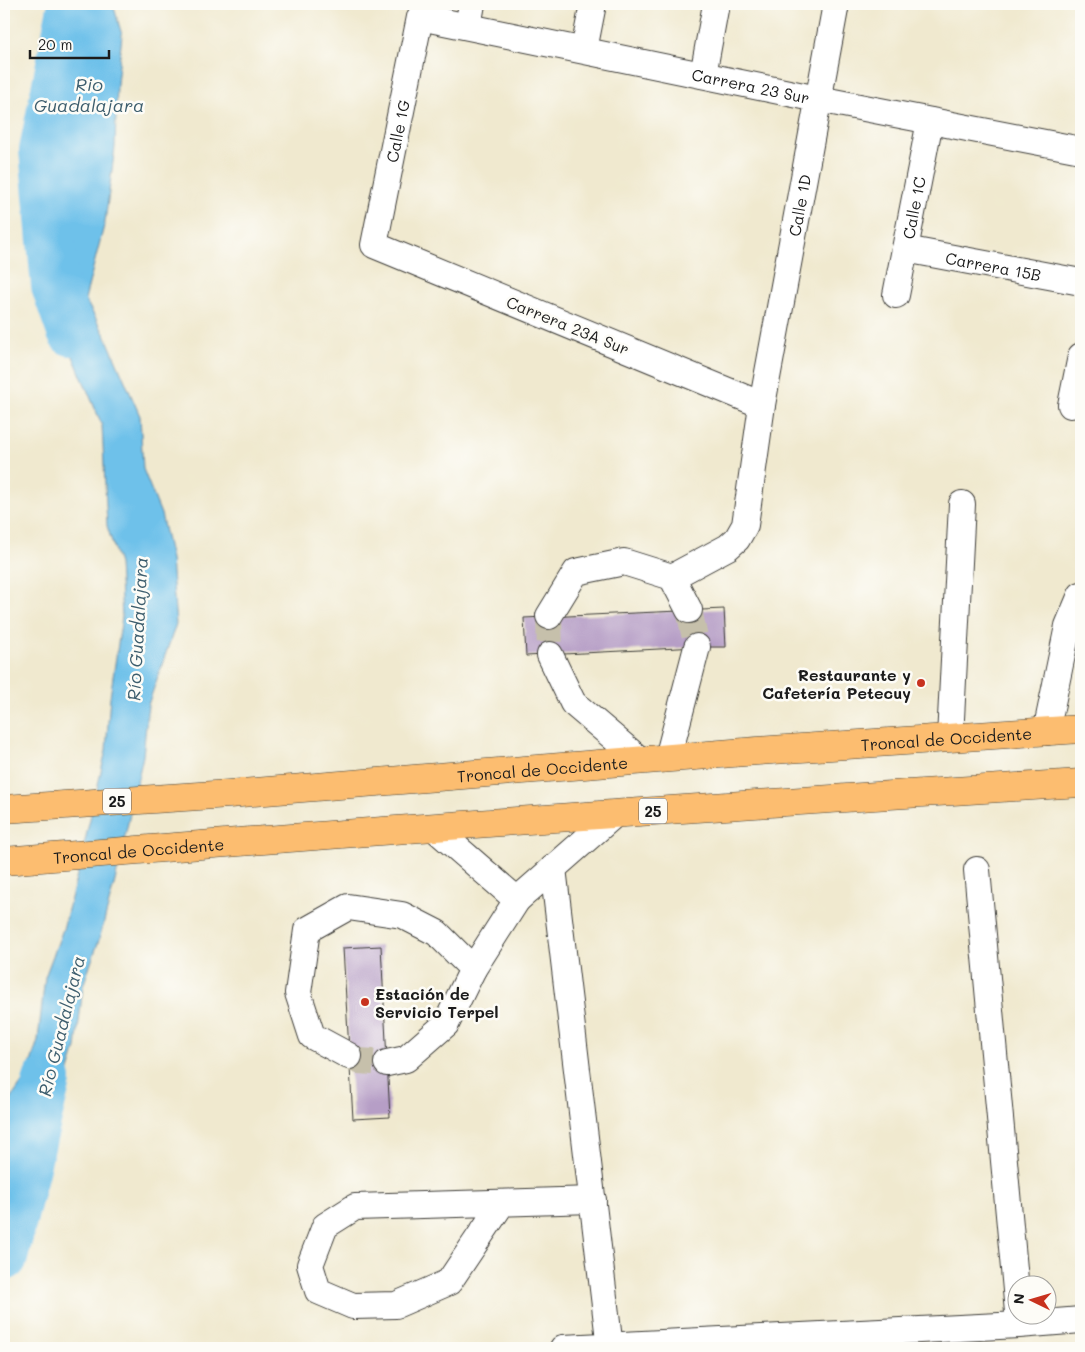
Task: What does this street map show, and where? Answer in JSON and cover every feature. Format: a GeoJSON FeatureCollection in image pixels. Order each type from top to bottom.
{"type":"FeatureCollection","features":[{"type":"Feature","properties":{"kind":"highway","name":"Troncal de Occidente"},"geometry":{"type":"LineString","coordinates":[[4,808],[229,794],[640,760],[1081,729]]}},
{"type":"Feature","properties":{"kind":"highway","name":"Troncal de Occidente"},"geometry":{"type":"LineString","coordinates":[[4,861],[224,842],[793,801],[1081,784]]}},
{"type":"Feature","properties":{"kind":"street"},"geometry":{"type":"LineString","coordinates":[[584,50],[593,4]]}},
{"type":"Feature","properties":{"kind":"street"},"geometry":{"type":"LineString","coordinates":[[703,75],[716,4]]}},
{"type":"Feature","properties":{"kind":"street","name":"Calle 1D"},"geometry":{"type":"LineString","coordinates":[[672,577],[728,547],[737,539],[745,525],[762,405],[836,4]]}},
{"type":"Feature","properties":{"kind":"street","name":"Carrera 23 Sur"},"geometry":{"type":"LineString","coordinates":[[420,17],[470,15],[584,50],[1081,150]]}},
{"type":"Feature","properties":{"kind":"street","name":"Calle 1G"},"geometry":{"type":"LineString","coordinates":[[374,245],[420,17]]}},
{"type":"Feature","properties":{"kind":"street","name":"Calle 1C"},"geometry":{"type":"LineString","coordinates":[[896,295],[930,121]]}},
{"type":"Feature","properties":{"kind":"street","name":"Carrera 23A Sur"},"geometry":{"type":"LineString","coordinates":[[374,245],[762,405]]}},
{"type":"Feature","properties":{"kind":"street","name":"Carrera 15B"},"geometry":{"type":"LineString","coordinates":[[905,249],[1081,282]]}},
{"type":"Feature","properties":{"kind":"street"},"geometry":{"type":"LineString","coordinates":[[1071,405],[1081,356]]}},
{"type":"Feature","properties":{"kind":"street"},"geometry":{"type":"LineString","coordinates":[[950,738],[962,504]]}},
{"type":"Feature","properties":{"kind":"street"},"geometry":{"type":"LineString","coordinates":[[549,616],[576,572],[624,562],[672,577],[689,610]]}},
{"type":"Feature","properties":{"kind":"street"},"geometry":{"type":"LineString","coordinates":[[1046,732],[1075,627],[1081,595]]}},
{"type":"Feature","properties":{"kind":"street"},"geometry":{"type":"LineString","coordinates":[[668,758],[697,647]]}},
{"type":"Feature","properties":{"kind":"street"},"geometry":{"type":"LineString","coordinates":[[550,655],[573,703],[640,760]]}},
{"type":"Feature","properties":{"kind":"street"},"geometry":{"type":"LineString","coordinates":[[387,1063],[406,1059],[446,1024],[473,969],[517,900],[615,814]]}},
{"type":"Feature","properties":{"kind":"street"},"geometry":{"type":"LineString","coordinates":[[433,827],[517,900]]}},
{"type":"Feature","properties":{"kind":"street"},"geometry":{"type":"LineString","coordinates":[[553,868],[610,1347]]}},
{"type":"Feature","properties":{"kind":"street"},"geometry":{"type":"LineString","coordinates":[[977,870],[1014,1274]]}},
{"type":"Feature","properties":{"kind":"street"},"geometry":{"type":"LineString","coordinates":[[349,1056],[312,1036],[298,993],[307,930],[348,907],[402,915],[437,933],[473,969]]}},
{"type":"Feature","properties":{"kind":"street"},"geometry":{"type":"LineString","coordinates":[[502,1202],[450,1282],[396,1306],[353,1306],[318,1291],[310,1265],[325,1226],[355,1207],[502,1202],[593,1200]]}},
{"type":"Feature","properties":{"kind":"street"},"geometry":{"type":"LineString","coordinates":[[563,1348],[610,1347],[1008,1318]]}},
{"type":"Feature","properties":{"kind":"street"},"geometry":{"type":"LineString","coordinates":[[1058,1319],[1081,1320]]}},
{"type":"Feature","properties":{"kind":"water","name":"Rio Guadalajara"},"geometry":{"type":"Polygon","coordinates":[[[73,4],[113,4],[122,35],[117,84],[115,147],[105,222],[85,299],[106,337],[140,416],[143,469],[161,514],[171,559],[176,624],[148,705],[143,756],[115,881],[99,940],[83,986],[76,1048],[62,1093],[38,1127],[23,1166],[4,1190],[4,1109],[27,1075],[38,1040],[45,977],[63,929],[106,750],[110,697],[122,617],[119,564],[107,526],[102,425],[72,354],[44,304],[68,215],[61,147],[62,89],[73,40],[73,4]]]}},
{"type":"Feature","properties":{"kind":"building"},"geometry":{"type":"Polygon","coordinates":[[[724,609],[726,647],[526,656],[524,618],[724,609]]]}},
{"type":"Feature","properties":{"kind":"building","name":"Estación de Servicio Terpel"},"geometry":{"type":"Polygon","coordinates":[[[381,946],[390,1117],[353,1119],[343,948],[381,946]]]}},
{"type":"Feature","properties":{"kind":"waterway","name":"Río Guadalajara"},"geometry":{"type":"LineString","coordinates":[[71,332],[55,286],[43,150],[72,4]]}},
{"type":"Feature","properties":{"kind":"waterway","name":"Río Guadalajara"},"geometry":{"type":"LineString","coordinates":[[4,1257],[47,1080]]}},
{"type":"Feature","properties":{"kind":"tunnel"},"geometry":{"type":"LineString","coordinates":[[689,610],[697,647]]}},
{"type":"Feature","properties":{"kind":"tunnel"},"geometry":{"type":"LineString","coordinates":[[549,616],[550,655]]}},
{"type":"Feature","properties":{"kind":"tunnel"},"geometry":{"type":"LineString","coordinates":[[349,1056],[358,1061],[387,1063]]}},
{"type":"Feature","properties":{"kind":"place","name":"Restaurante y Cafetería Petecuy"},"geometry":{"type":"Point","coordinates":[921,683]}},
{"type":"Feature","properties":{"kind":"place","name":"Estación de Servicio Terpel"},"geometry":{"type":"Point","coordinates":[365,1002]}}]}
